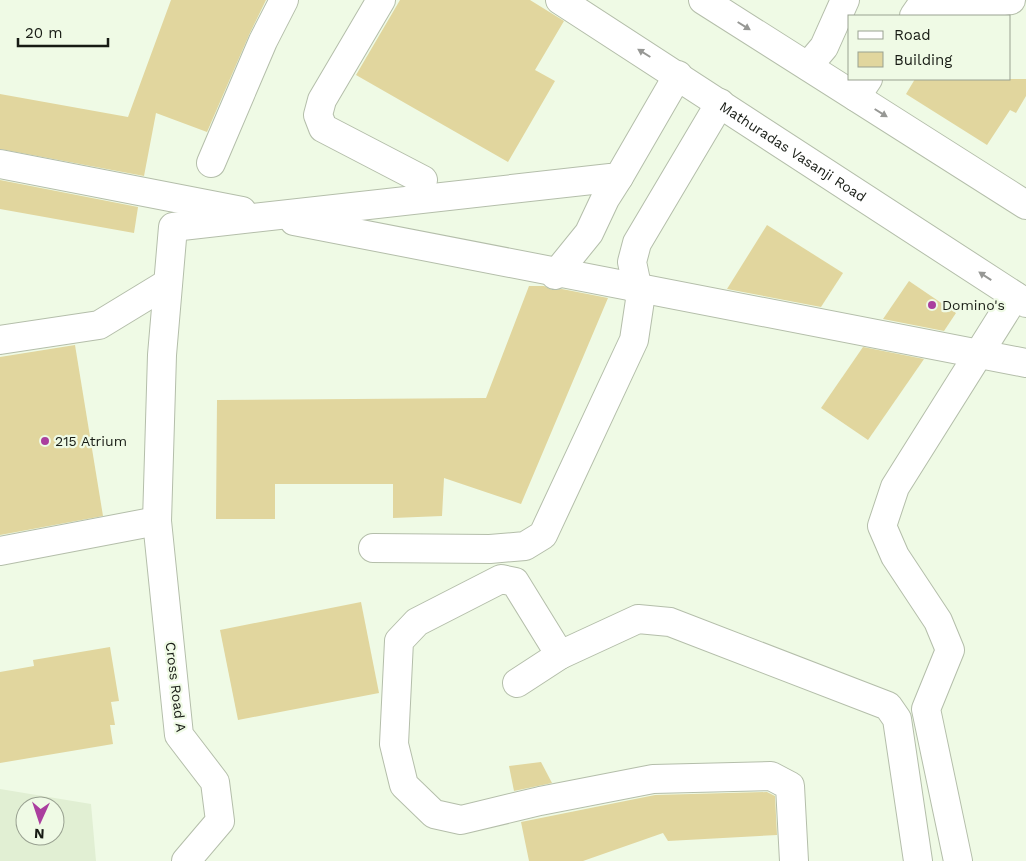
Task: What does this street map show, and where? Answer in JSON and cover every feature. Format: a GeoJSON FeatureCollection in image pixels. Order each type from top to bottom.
{"type":"FeatureCollection","features":[{"type":"Feature","properties":{"kind":"street"},"geometry":{"type":"LineString","coordinates":[[212,163],[263,41],[284,0]]}},
{"type":"Feature","properties":{"kind":"street"},"geometry":{"type":"LineString","coordinates":[[381,0],[322,100],[318,115],[323,128],[423,180]]}},
{"type":"Feature","properties":{"kind":"street","name":"Mathuradas Vasanji Road"},"geometry":{"type":"LineString","coordinates":[[560,0],[678,75],[1020,300]]}},
{"type":"Feature","properties":{"kind":"street"},"geometry":{"type":"LineString","coordinates":[[703,0],[808,66],[862,88],[1026,204]]}},
{"type":"Feature","properties":{"kind":"street"},"geometry":{"type":"LineString","coordinates":[[808,66],[824,47],[845,0]]}},
{"type":"Feature","properties":{"kind":"street"},"geometry":{"type":"LineString","coordinates":[[915,15],[925,0]]}},
{"type":"Feature","properties":{"kind":"street"},"geometry":{"type":"LineString","coordinates":[[939,15],[956,7],[1011,0]]}},
{"type":"Feature","properties":{"kind":"street"},"geometry":{"type":"LineString","coordinates":[[555,275],[589,233],[605,200],[678,75]]}},
{"type":"Feature","properties":{"kind":"street"},"geometry":{"type":"LineString","coordinates":[[373,548],[446,550],[526,546],[543,535],[634,340],[640,300],[632,262],[637,243],[720,103]]}},
{"type":"Feature","properties":{"kind":"street"},"geometry":{"type":"LineString","coordinates":[[0,164],[1026,363]]}},
{"type":"Feature","properties":{"kind":"street","name":"Cross Road A"},"geometry":{"type":"LineString","coordinates":[[186,861],[220,821],[215,782],[179,735],[157,520],[162,355],[173,227],[619,177]]}},
{"type":"Feature","properties":{"kind":"street"},"geometry":{"type":"LineString","coordinates":[[0,340],[100,325],[168,284]]}},
{"type":"Feature","properties":{"kind":"street"},"geometry":{"type":"LineString","coordinates":[[958,861],[926,709],[950,650],[938,621],[894,556],[882,526],[895,487],[1020,300]]}},
{"type":"Feature","properties":{"kind":"street"},"geometry":{"type":"LineString","coordinates":[[0,551],[157,520]]}},
{"type":"Feature","properties":{"kind":"street"},"geometry":{"type":"LineString","coordinates":[[560,655],[515,582],[501,579],[417,622],[399,641],[394,744],[404,784],[434,814],[461,820],[540,801],[653,779],[772,776],[790,786],[794,861]]}},
{"type":"Feature","properties":{"kind":"street"},"geometry":{"type":"LineString","coordinates":[[517,683],[560,655],[638,619],[670,622],[888,706],[897,719],[918,861]]}},
{"type":"Feature","properties":{"kind":"shaded area"},"geometry":{"type":"Polygon","coordinates":[[[0,789],[42,796],[15,796],[15,846],[65,846],[65,800],[91,804],[96,861],[0,861],[0,789]]]}},
{"type":"Feature","properties":{"kind":"building"},"geometry":{"type":"Polygon","coordinates":[[[171,0],[266,0],[207,132],[156,113],[144,176],[0,149],[0,94],[128,117],[171,0]]]}},
{"type":"Feature","properties":{"kind":"building"},"geometry":{"type":"Polygon","coordinates":[[[400,0],[530,0],[564,21],[535,70],[555,81],[508,162],[356,75],[400,0]]]}},
{"type":"Feature","properties":{"kind":"building"},"geometry":{"type":"Polygon","coordinates":[[[1026,79],[1026,96],[1016,113],[1010,110],[987,145],[906,94],[914,80],[1026,79]]]}},
{"type":"Feature","properties":{"kind":"building"},"geometry":{"type":"Polygon","coordinates":[[[0,180],[138,207],[134,233],[0,209],[0,180]]]}},
{"type":"Feature","properties":{"kind":"building"},"geometry":{"type":"Polygon","coordinates":[[[767,225],[843,273],[821,307],[727,289],[767,225]]]}},
{"type":"Feature","properties":{"kind":"building"},"geometry":{"type":"Polygon","coordinates":[[[909,281],[956,313],[944,331],[883,319],[909,281]]]}},
{"type":"Feature","properties":{"kind":"building"},"geometry":{"type":"Polygon","coordinates":[[[529,286],[544,286],[552,290],[562,289],[608,298],[521,504],[444,478],[442,516],[393,518],[393,484],[275,484],[275,519],[216,519],[217,400],[486,398],[529,286]]]}},
{"type":"Feature","properties":{"kind":"building","name":"215 Atrium"},"geometry":{"type":"Polygon","coordinates":[[[75,345],[103,516],[0,535],[0,357],[75,345]]]}},
{"type":"Feature","properties":{"kind":"building"},"geometry":{"type":"Polygon","coordinates":[[[863,347],[924,359],[868,440],[821,408],[863,347]]]}},
{"type":"Feature","properties":{"kind":"building"},"geometry":{"type":"Polygon","coordinates":[[[361,602],[379,693],[238,720],[220,630],[361,602]]]}},
{"type":"Feature","properties":{"kind":"building"},"geometry":{"type":"Polygon","coordinates":[[[110,647],[119,701],[111,702],[115,725],[110,725],[113,744],[0,763],[0,672],[34,666],[33,660],[110,647]]]}},
{"type":"Feature","properties":{"kind":"building"},"geometry":{"type":"Polygon","coordinates":[[[541,762],[552,783],[514,791],[509,766],[541,762]]]}},
{"type":"Feature","properties":{"kind":"building"},"geometry":{"type":"Polygon","coordinates":[[[767,792],[775,796],[777,835],[668,841],[663,833],[583,861],[529,861],[521,822],[655,795],[767,792]]]}},
{"type":"Feature","properties":{"kind":"place","name":"Domino's"},"geometry":{"type":"Point","coordinates":[932,305]}},
{"type":"Feature","properties":{"kind":"place","name":"215 Atrium"},"geometry":{"type":"Point","coordinates":[45,441]}}]}
